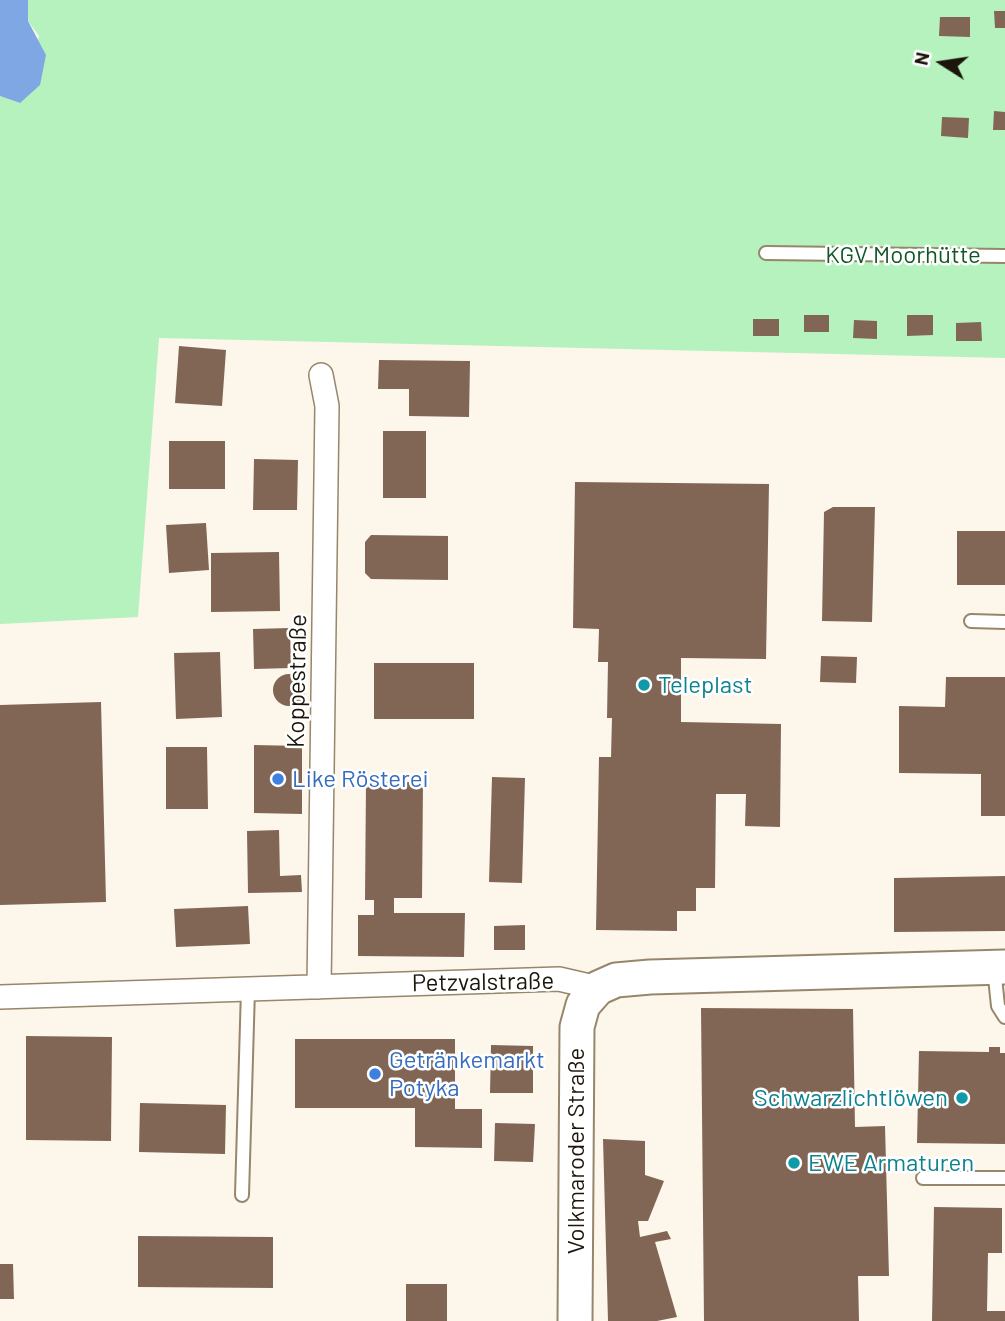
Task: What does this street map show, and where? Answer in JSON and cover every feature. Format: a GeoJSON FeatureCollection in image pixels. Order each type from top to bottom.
{"type":"FeatureCollection","features":[{"type":"Feature","properties":{"kind":"street","name":"Koppestraße"},"geometry":{"type":"LineString","coordinates":[[319,987],[327,406],[321,375]]}},
{"type":"Feature","properties":{"kind":"street","name":"Petzvalstraße"},"geometry":{"type":"LineString","coordinates":[[0,997],[559,979],[598,988],[616,980],[650,977],[1000,967]]}},
{"type":"Feature","properties":{"kind":"street","name":"Volkmaroder Straße"},"geometry":{"type":"LineString","coordinates":[[575,1321],[577,1027],[583,1005],[598,988]]}},
{"type":"Feature","properties":{"kind":"lane"},"geometry":{"type":"LineString","coordinates":[[766,253],[1005,256]]}},
{"type":"Feature","properties":{"kind":"lane"},"geometry":{"type":"LineString","coordinates":[[971,621],[1005,622]]}},
{"type":"Feature","properties":{"kind":"lane"},"geometry":{"type":"LineString","coordinates":[[1000,967],[998,1006],[1005,1017]]}},
{"type":"Feature","properties":{"kind":"lane"},"geometry":{"type":"LineString","coordinates":[[242,1195],[248,989]]}},
{"type":"Feature","properties":{"kind":"lane"},"geometry":{"type":"LineString","coordinates":[[923,1178],[1005,1178]]}},
{"type":"Feature","properties":{"kind":"green space","name":"KGV Moorhütte"},"geometry":{"type":"Polygon","coordinates":[[[28,0],[1005,0],[1005,358],[159,338],[138,617],[0,624],[0,96],[20,103],[39,36],[28,21],[28,0]]]}},
{"type":"Feature","properties":{"kind":"water"},"geometry":{"type":"Polygon","coordinates":[[[0,0],[28,0],[28,21],[46,55],[40,85],[20,103],[0,96],[0,0]]]}},
{"type":"Feature","properties":{"kind":"building"},"geometry":{"type":"Polygon","coordinates":[[[994,11],[1005,11],[1005,28],[995,28],[994,11]]]}},
{"type":"Feature","properties":{"kind":"building"},"geometry":{"type":"Polygon","coordinates":[[[940,17],[970,17],[970,37],[939,36],[940,17]]]}},
{"type":"Feature","properties":{"kind":"building"},"geometry":{"type":"Polygon","coordinates":[[[994,111],[1005,112],[1005,130],[993,130],[994,111]]]}},
{"type":"Feature","properties":{"kind":"building"},"geometry":{"type":"Polygon","coordinates":[[[942,117],[969,118],[968,138],[941,136],[942,117]]]}},
{"type":"Feature","properties":{"kind":"building"},"geometry":{"type":"Polygon","coordinates":[[[804,315],[829,315],[829,332],[804,332],[804,315]]]}},
{"type":"Feature","properties":{"kind":"building"},"geometry":{"type":"Polygon","coordinates":[[[907,315],[933,315],[933,335],[907,336],[907,315]]]}},
{"type":"Feature","properties":{"kind":"building"},"geometry":{"type":"Polygon","coordinates":[[[753,319],[779,319],[779,336],[753,336],[753,319]]]}},
{"type":"Feature","properties":{"kind":"building"},"geometry":{"type":"Polygon","coordinates":[[[854,320],[877,321],[877,339],[853,338],[854,320]]]}},
{"type":"Feature","properties":{"kind":"building"},"geometry":{"type":"Polygon","coordinates":[[[981,322],[982,341],[956,341],[956,323],[981,322]]]}},
{"type":"Feature","properties":{"kind":"building"},"geometry":{"type":"Polygon","coordinates":[[[179,346],[226,350],[222,406],[175,403],[179,346]]]}},
{"type":"Feature","properties":{"kind":"building"},"geometry":{"type":"Polygon","coordinates":[[[379,360],[470,361],[469,417],[409,416],[409,389],[378,389],[379,360]]]}},
{"type":"Feature","properties":{"kind":"building"},"geometry":{"type":"Polygon","coordinates":[[[383,431],[426,431],[426,498],[383,498],[383,431]]]}},
{"type":"Feature","properties":{"kind":"building"},"geometry":{"type":"Polygon","coordinates":[[[169,441],[225,441],[225,489],[169,489],[169,441]]]}},
{"type":"Feature","properties":{"kind":"building"},"geometry":{"type":"Polygon","coordinates":[[[254,459],[298,460],[297,510],[253,510],[254,459]]]}},
{"type":"Feature","properties":{"kind":"building","name":"Teleplast"},"geometry":{"type":"Polygon","coordinates":[[[575,482],[769,484],[766,659],[681,658],[681,722],[781,724],[780,827],[745,826],[746,794],[716,794],[715,888],[696,888],[696,911],[677,911],[677,931],[596,930],[599,757],[611,757],[612,718],[607,718],[608,662],[598,662],[599,629],[573,628],[575,482]]]}},
{"type":"Feature","properties":{"kind":"building"},"geometry":{"type":"Polygon","coordinates":[[[833,507],[875,507],[872,622],[822,621],[824,512],[833,507]]]}},
{"type":"Feature","properties":{"kind":"building"},"geometry":{"type":"Polygon","coordinates":[[[206,523],[209,570],[169,573],[166,525],[206,523]]]}},
{"type":"Feature","properties":{"kind":"building"},"geometry":{"type":"Polygon","coordinates":[[[957,531],[1005,531],[1005,585],[957,585],[957,531]]]}},
{"type":"Feature","properties":{"kind":"building"},"geometry":{"type":"Polygon","coordinates":[[[371,535],[448,536],[448,580],[371,579],[365,573],[365,542],[371,535]]]}},
{"type":"Feature","properties":{"kind":"building"},"geometry":{"type":"Polygon","coordinates":[[[279,552],[280,611],[211,612],[211,553],[279,552]]]}},
{"type":"Feature","properties":{"kind":"building"},"geometry":{"type":"Polygon","coordinates":[[[290,628],[291,668],[254,669],[253,629],[290,628]]]}},
{"type":"Feature","properties":{"kind":"building"},"geometry":{"type":"Polygon","coordinates":[[[220,652],[222,717],[176,719],[174,653],[220,652]]]}},
{"type":"Feature","properties":{"kind":"building"},"geometry":{"type":"Polygon","coordinates":[[[821,656],[857,657],[856,683],[820,682],[821,656]]]}},
{"type":"Feature","properties":{"kind":"building"},"geometry":{"type":"Polygon","coordinates":[[[374,663],[474,663],[474,719],[374,719],[374,663]]]}},
{"type":"Feature","properties":{"kind":"building"},"geometry":{"type":"Polygon","coordinates":[[[289,674],[300,679],[305,690],[300,701],[289,706],[278,701],[273,690],[278,679],[289,674]]]}},
{"type":"Feature","properties":{"kind":"building"},"geometry":{"type":"Polygon","coordinates":[[[946,677],[1005,677],[1005,816],[981,816],[981,774],[899,773],[899,706],[945,707],[946,677]]]}},
{"type":"Feature","properties":{"kind":"building"},"geometry":{"type":"Polygon","coordinates":[[[101,702],[106,902],[0,905],[0,705],[101,702]]]}},
{"type":"Feature","properties":{"kind":"building","name":"Like Rösterei"},"geometry":{"type":"Polygon","coordinates":[[[254,745],[302,746],[302,814],[254,813],[254,745]]]}},
{"type":"Feature","properties":{"kind":"building"},"geometry":{"type":"Polygon","coordinates":[[[166,747],[207,747],[208,809],[166,809],[166,747]]]}},
{"type":"Feature","properties":{"kind":"building"},"geometry":{"type":"Polygon","coordinates":[[[492,777],[525,778],[522,883],[489,882],[492,777]]]}},
{"type":"Feature","properties":{"kind":"building"},"geometry":{"type":"Polygon","coordinates":[[[366,782],[423,782],[422,898],[394,898],[394,913],[465,913],[464,957],[358,956],[358,915],[374,915],[374,900],[365,900],[366,782]]]}},
{"type":"Feature","properties":{"kind":"building"},"geometry":{"type":"Polygon","coordinates":[[[279,830],[280,876],[301,875],[302,892],[248,893],[247,831],[279,830]]]}},
{"type":"Feature","properties":{"kind":"building"},"geometry":{"type":"Polygon","coordinates":[[[1005,876],[1005,931],[894,932],[894,878],[1005,876]]]}},
{"type":"Feature","properties":{"kind":"building"},"geometry":{"type":"Polygon","coordinates":[[[248,906],[250,944],[176,947],[174,909],[248,906]]]}},
{"type":"Feature","properties":{"kind":"building"},"geometry":{"type":"Polygon","coordinates":[[[525,925],[525,950],[494,950],[494,926],[525,925]]]}},
{"type":"Feature","properties":{"kind":"building","name":"EWE Armaturen"},"geometry":{"type":"Polygon","coordinates":[[[701,1008],[853,1009],[855,1127],[885,1126],[889,1276],[858,1276],[859,1321],[704,1321],[701,1008]]]}},
{"type":"Feature","properties":{"kind":"building"},"geometry":{"type":"Polygon","coordinates":[[[26,1036],[112,1037],[111,1141],[26,1140],[26,1036]]]}},
{"type":"Feature","properties":{"kind":"building","name":"Getränkemarkt Potyka"},"geometry":{"type":"Polygon","coordinates":[[[295,1039],[455,1039],[455,1109],[482,1109],[482,1148],[415,1147],[415,1108],[295,1108],[295,1039]]]}},
{"type":"Feature","properties":{"kind":"building"},"geometry":{"type":"Polygon","coordinates":[[[491,1045],[533,1046],[533,1093],[490,1093],[491,1045]]]}},
{"type":"Feature","properties":{"kind":"building","name":"Schwarzlichtlöwen"},"geometry":{"type":"Polygon","coordinates":[[[989,1047],[1000,1047],[1000,1053],[1005,1053],[1005,1144],[917,1143],[919,1051],[989,1052],[989,1047]]]}},
{"type":"Feature","properties":{"kind":"building"},"geometry":{"type":"Polygon","coordinates":[[[140,1103],[226,1105],[225,1154],[139,1152],[140,1103]]]}},
{"type":"Feature","properties":{"kind":"building"},"geometry":{"type":"Polygon","coordinates":[[[495,1123],[535,1124],[533,1162],[494,1161],[495,1123]]]}},
{"type":"Feature","properties":{"kind":"building"},"geometry":{"type":"Polygon","coordinates":[[[603,1139],[645,1141],[645,1175],[664,1181],[648,1221],[638,1221],[640,1237],[667,1231],[671,1239],[655,1242],[677,1317],[657,1321],[608,1321],[603,1139]]]}},
{"type":"Feature","properties":{"kind":"building"},"geometry":{"type":"Polygon","coordinates":[[[934,1207],[1002,1208],[1002,1253],[988,1253],[987,1311],[1005,1311],[1005,1321],[932,1321],[934,1207]]]}},
{"type":"Feature","properties":{"kind":"building"},"geometry":{"type":"Polygon","coordinates":[[[138,1236],[273,1237],[273,1288],[138,1287],[138,1236]]]}},
{"type":"Feature","properties":{"kind":"building"},"geometry":{"type":"Polygon","coordinates":[[[0,1264],[13,1264],[14,1299],[0,1299],[0,1264]]]}},
{"type":"Feature","properties":{"kind":"building"},"geometry":{"type":"Polygon","coordinates":[[[406,1284],[447,1284],[447,1321],[406,1321],[406,1284]]]}},
{"type":"Feature","properties":{"kind":"place","name":"Teleplast"},"geometry":{"type":"Point","coordinates":[644,685]}},
{"type":"Feature","properties":{"kind":"place","name":"Like Rösterei"},"geometry":{"type":"Point","coordinates":[278,779]}},
{"type":"Feature","properties":{"kind":"place","name":"Getränkemarkt Potyka"},"geometry":{"type":"Point","coordinates":[375,1074]}},
{"type":"Feature","properties":{"kind":"place","name":"Schwarzlichtlöwen"},"geometry":{"type":"Point","coordinates":[962,1098]}},
{"type":"Feature","properties":{"kind":"place","name":"EWE Armaturen"},"geometry":{"type":"Point","coordinates":[794,1163]}}]}
